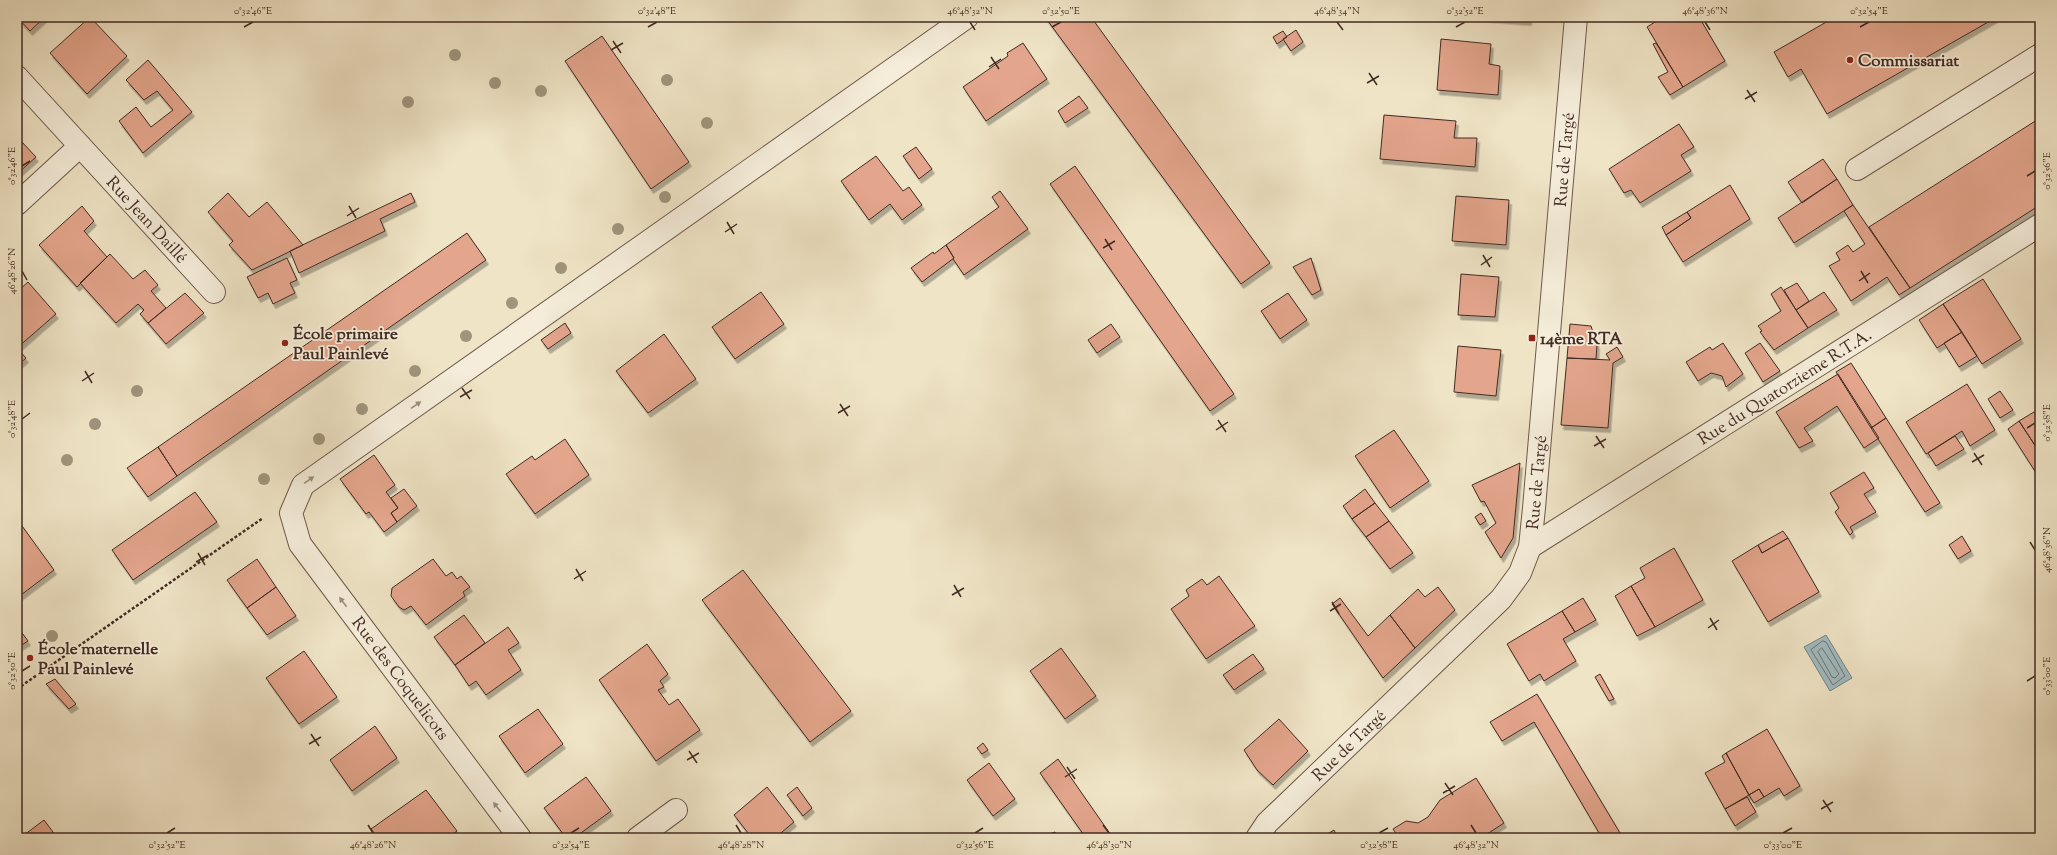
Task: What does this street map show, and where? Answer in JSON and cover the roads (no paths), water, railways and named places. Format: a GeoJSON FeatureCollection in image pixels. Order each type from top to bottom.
{"type":"FeatureCollection","features":[{"type":"Feature","properties":{"kind":"street","name":"Rue des Coquelicots"},"geometry":{"type":"LineString","coordinates":[[520,838],[300,544],[291,513],[303,484],[967,17]]}},
{"type":"Feature","properties":{"kind":"street","name":"Rue de Targé"},"geometry":{"type":"LineString","coordinates":[[1257,838],[1267,823],[1501,599],[1520,573],[1530,547],[1576,17]]}},
{"type":"Feature","properties":{"kind":"street"},"geometry":{"type":"LineString","coordinates":[[1857,169],[2040,55]]}},
{"type":"Feature","properties":{"kind":"street","name":"Rue Jean Daillé"},"geometry":{"type":"LineString","coordinates":[[17,77],[214,292]]}},
{"type":"Feature","properties":{"kind":"street"},"geometry":{"type":"LineString","coordinates":[[17,204],[80,146]]}},
{"type":"Feature","properties":{"kind":"street","name":"Rue du Quatorzieme R.T.A."},"geometry":{"type":"LineString","coordinates":[[1530,547],[2040,226]]}},
{"type":"Feature","properties":{"kind":"street"},"geometry":{"type":"LineString","coordinates":[[638,838],[676,810]]}},
{"type":"Feature","properties":{"kind":"water"},"geometry":{"type":"Polygon","coordinates":[[[1826,635],[1852,678],[1830,691],[1804,647],[1826,635]]]}},
{"type":"Feature","properties":{"kind":"place","name":"Commissariat"},"geometry":{"type":"Point","coordinates":[1850,60]}},
{"type":"Feature","properties":{"kind":"place","name":"14ème RTA"},"geometry":{"type":"Point","coordinates":[1532,338]}},
{"type":"Feature","properties":{"kind":"place","name":"École primaire Paul Painlevé"},"geometry":{"type":"Point","coordinates":[285,343]}},
{"type":"Feature","properties":{"kind":"place","name":"École maternelle Paul Painlevé"},"geometry":{"type":"Point","coordinates":[30,658]}}]}
